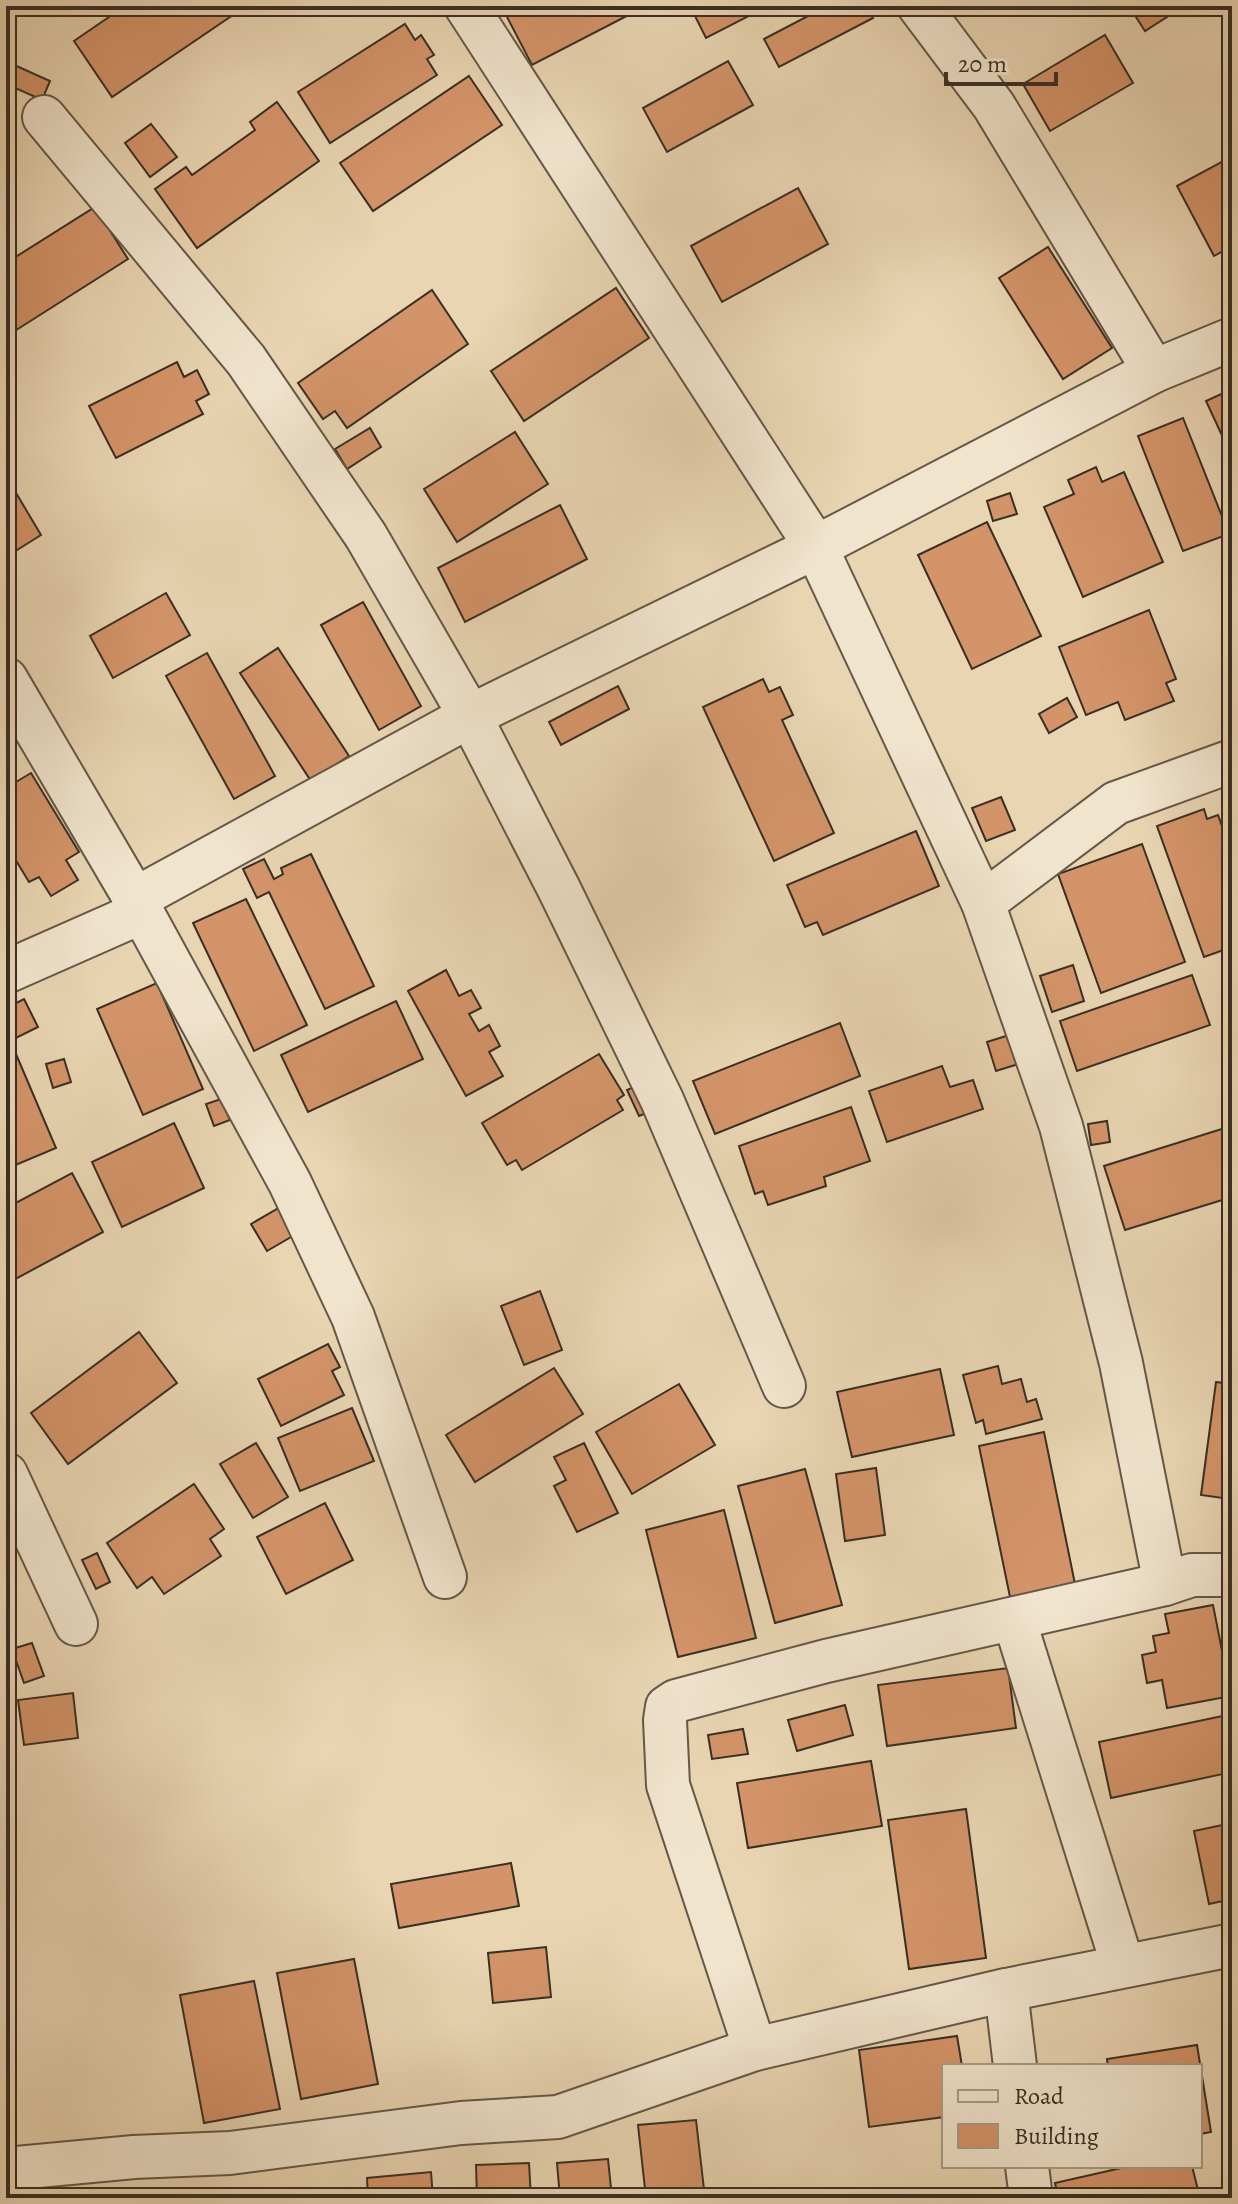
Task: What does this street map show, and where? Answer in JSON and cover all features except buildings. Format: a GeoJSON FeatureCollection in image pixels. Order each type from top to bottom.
{"type":"FeatureCollection","features":[{"type":"Feature","properties":{"kind":"street"},"geometry":{"type":"LineString","coordinates":[[466,6],[816,547],[983,903],[1061,1126],[1121,1363],[1165,1584]]}},
{"type":"Feature","properties":{"kind":"street"},"geometry":{"type":"LineString","coordinates":[[919,6],[994,106],[1154,371]]}},
{"type":"Feature","properties":{"kind":"street"},"geometry":{"type":"LineString","coordinates":[[44,117],[246,360],[366,536],[470,716],[559,889],[662,1100],[784,1386]]}},
{"type":"Feature","properties":{"kind":"street"},"geometry":{"type":"LineString","coordinates":[[6,972],[138,906],[470,716],[816,547],[1154,371],[1232,339]]}},
{"type":"Feature","properties":{"kind":"street"},"geometry":{"type":"LineString","coordinates":[[6,679],[138,906],[290,1183],[353,1317],[445,1577]]}},
{"type":"Feature","properties":{"kind":"street"},"geometry":{"type":"LineString","coordinates":[[983,903],[1116,803],[1232,761]]}},
{"type":"Feature","properties":{"kind":"street"},"geometry":{"type":"LineString","coordinates":[[6,1474],[76,1624]]}},
{"type":"Feature","properties":{"kind":"street"},"geometry":{"type":"LineString","coordinates":[[755,2049],[668,1785],[667,1707],[676,1701],[826,1661],[1165,1584],[1192,1575],[1232,1575]]}},
{"type":"Feature","properties":{"kind":"street"},"geometry":{"type":"LineString","coordinates":[[1014,1619],[1123,1966]]}},
{"type":"Feature","properties":{"kind":"street"},"geometry":{"type":"LineString","coordinates":[[6,2169],[134,2157],[230,2153],[461,2123],[558,2117],[755,2049],[1006,1990],[1232,1945]]}},
{"type":"Feature","properties":{"kind":"street"},"geometry":{"type":"LineString","coordinates":[[1006,1990],[1015,2064]]}},
{"type":"Feature","properties":{"kind":"street"},"geometry":{"type":"LineString","coordinates":[[1027,2168],[1031,2198]]}}]}
